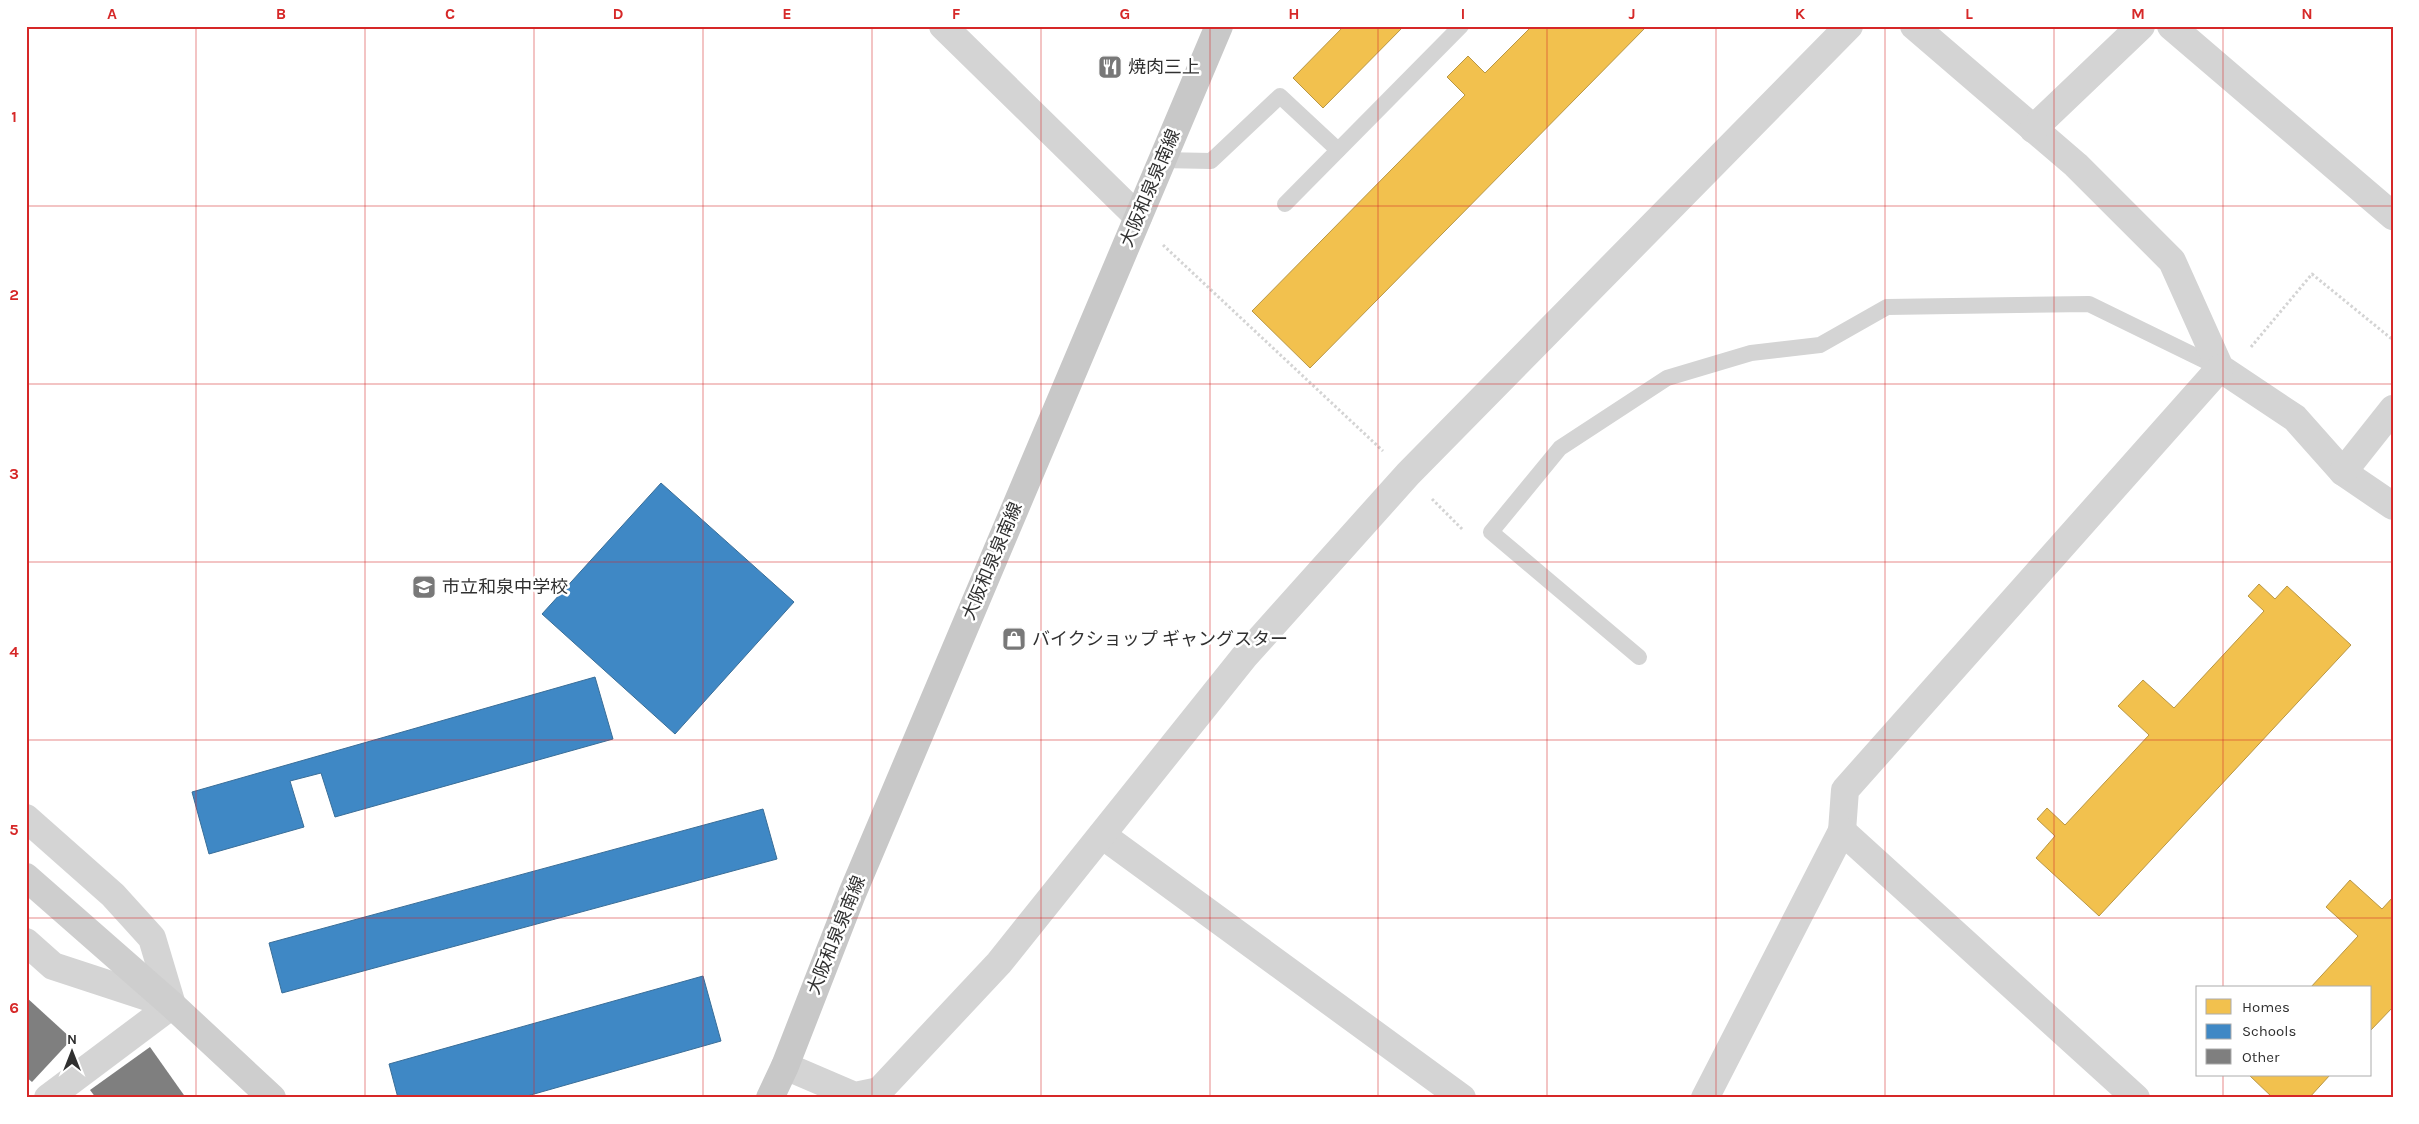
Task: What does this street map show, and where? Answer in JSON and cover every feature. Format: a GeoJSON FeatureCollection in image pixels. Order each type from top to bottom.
{"type":"FeatureCollection","features":[{"type":"Feature","properties":{"kind":"main road","name":"大阪和泉泉南線"},"geometry":{"type":"LineString","coordinates":[[770,1098],[785,1066],[852,894],[1219,26]]}},
{"type":"Feature","properties":{"kind":"street"},"geometry":{"type":"LineString","coordinates":[[942,26],[1138,217]]}},
{"type":"Feature","properties":{"kind":"street"},"geometry":{"type":"LineString","coordinates":[[785,1066],[855,1097],[879,1091],[1000,963],[1244,657],[1408,474],[1849,26]]}},
{"type":"Feature","properties":{"kind":"street"},"geometry":{"type":"LineString","coordinates":[[1914,26],[2076,165],[2172,261],[2220,368],[2295,418],[2343,472],[2393,506]]}},
{"type":"Feature","properties":{"kind":"street"},"geometry":{"type":"LineString","coordinates":[[2033,129],[2141,26]]}},
{"type":"Feature","properties":{"kind":"street"},"geometry":{"type":"LineString","coordinates":[[2171,26],[2393,216]]}},
{"type":"Feature","properties":{"kind":"street"},"geometry":{"type":"LineString","coordinates":[[1705,1098],[1842,831],[1845,790],[2220,368]]}},
{"type":"Feature","properties":{"kind":"street"},"geometry":{"type":"LineString","coordinates":[[2343,472],[2393,409]]}},
{"type":"Feature","properties":{"kind":"street"},"geometry":{"type":"LineString","coordinates":[[26,818],[113,895],[152,938],[172,1005]]}},
{"type":"Feature","properties":{"kind":"street"},"geometry":{"type":"LineString","coordinates":[[1842,831],[2136,1098]]}},
{"type":"Feature","properties":{"kind":"street"},"geometry":{"type":"LineString","coordinates":[[1102,834],[1462,1098]]}},
{"type":"Feature","properties":{"kind":"street"},"geometry":{"type":"LineString","coordinates":[[26,877],[172,1005],[272,1098]]}},
{"type":"Feature","properties":{"kind":"street"},"geometry":{"type":"LineString","coordinates":[[26,942],[53,966],[172,1005]]}},
{"type":"Feature","properties":{"kind":"street"},"geometry":{"type":"LineString","coordinates":[[48,1098],[172,1005]]}},
{"type":"Feature","properties":{"kind":"lane"},"geometry":{"type":"LineString","coordinates":[[1285,204],[1461,26]]}},
{"type":"Feature","properties":{"kind":"lane"},"geometry":{"type":"LineString","coordinates":[[1162,160],[1212,161],[1280,96],[1338,150]]}},
{"type":"Feature","properties":{"kind":"lane"},"geometry":{"type":"LineString","coordinates":[[1639,657],[1491,532],[1560,448],[1666,378],[1751,352],[1820,345],[1887,307],[2089,304],[2220,368]]}},
{"type":"Feature","properties":{"kind":"path"},"geometry":{"type":"LineString","coordinates":[[1138,217],[1167,249],[1408,474],[1474,540],[1491,532]]}},
{"type":"Feature","properties":{"kind":"path"},"geometry":{"type":"LineString","coordinates":[[2220,368],[2244,354],[2312,274],[2393,340]]}},
{"type":"Feature","properties":{"kind":"building: Homes"},"geometry":{"type":"Polygon","coordinates":[[[1344,26],[1404,26],[1323,108],[1293,78],[1344,26]]]}},
{"type":"Feature","properties":{"kind":"building: Homes"},"geometry":{"type":"Polygon","coordinates":[[[1532,26],[1647,26],[1310,368],[1252,311],[1465,95],[1447,77],[1468,56],[1485,73],[1532,26]]]}},
{"type":"Feature","properties":{"kind":"building: Homes"},"geometry":{"type":"Polygon","coordinates":[[[2259,584],[2275,599],[2287,586],[2351,645],[2099,916],[2036,858],[2055,836],[2037,819],[2047,808],[2065,825],[2149,735],[2118,706],[2143,680],[2174,708],[2264,611],[2248,596],[2259,584]]]}},
{"type":"Feature","properties":{"kind":"building: Homes"},"geometry":{"type":"Polygon","coordinates":[[[2350,880],[2382,909],[2393,897],[2393,1007],[2372,1029],[2372,986],[2312,986],[2358,936],[2326,907],[2350,880]]]}},
{"type":"Feature","properties":{"kind":"building: Homes"},"geometry":{"type":"Polygon","coordinates":[[[2250,1076],[2329,1076],[2309,1098],[2273,1098],[2250,1076]]]}},
{"type":"Feature","properties":{"kind":"building: Schools"},"geometry":{"type":"Polygon","coordinates":[[[661,483],[794,602],[675,734],[542,614],[661,483]]]}},
{"type":"Feature","properties":{"kind":"building: Schools"},"geometry":{"type":"Polygon","coordinates":[[[595,677],[613,739],[335,817],[321,773],[290,781],[304,827],[209,854],[192,792],[595,677]]]}},
{"type":"Feature","properties":{"kind":"building: Schools"},"geometry":{"type":"Polygon","coordinates":[[[763,809],[777,859],[282,993],[269,943],[763,809]]]}},
{"type":"Feature","properties":{"kind":"building: Schools"},"geometry":{"type":"Polygon","coordinates":[[[703,976],[721,1041],[520,1098],[398,1098],[389,1064],[703,976]]]}},
{"type":"Feature","properties":{"kind":"building: Other"},"geometry":{"type":"Polygon","coordinates":[[[26,997],[72,1039],[32,1082],[26,1077],[26,997]]]}},
{"type":"Feature","properties":{"kind":"building: Other"},"geometry":{"type":"Polygon","coordinates":[[[150,1047],[186,1098],[96,1098],[90,1090],[150,1047]]]}},
{"type":"Feature","properties":{"kind":"place","name":"焼肉三上"},"geometry":{"type":"Point","coordinates":[1110,67]}},
{"type":"Feature","properties":{"kind":"place","name":"市立和泉中学校"},"geometry":{"type":"Point","coordinates":[424,587]}},
{"type":"Feature","properties":{"kind":"place","name":"バイクショップ ギャングスター"},"geometry":{"type":"Point","coordinates":[1014,639]}}]}
